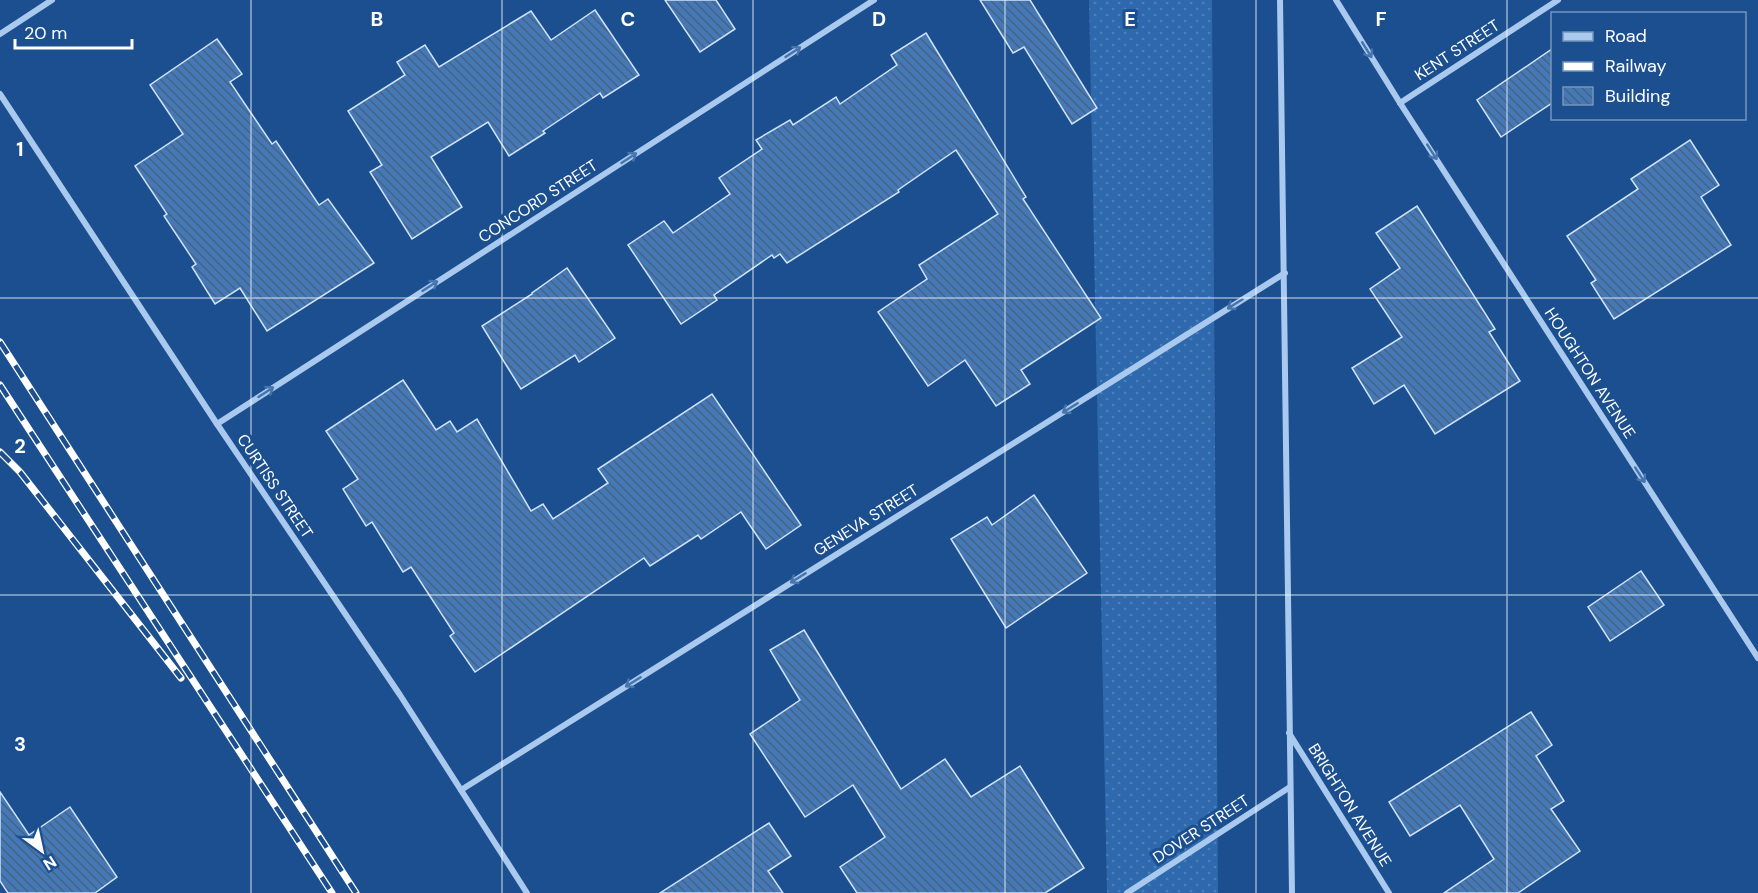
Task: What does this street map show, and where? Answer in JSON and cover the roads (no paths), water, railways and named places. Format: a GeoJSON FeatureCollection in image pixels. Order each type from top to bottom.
{"type":"FeatureCollection","features":[{"type":"Feature","properties":{"kind":"street"},"geometry":{"type":"LineString","coordinates":[[0,34],[52,0]]}},
{"type":"Feature","properties":{"kind":"street","name":"CONCORD STREET"},"geometry":{"type":"LineString","coordinates":[[217,424],[874,0]]}},
{"type":"Feature","properties":{"kind":"street"},"geometry":{"type":"LineString","coordinates":[[1280,0],[1292,893]]}},
{"type":"Feature","properties":{"kind":"street","name":"HOUGHTON AVENUE"},"geometry":{"type":"LineString","coordinates":[[1336,0],[1758,658]]}},
{"type":"Feature","properties":{"kind":"street","name":"KENT STREET"},"geometry":{"type":"LineString","coordinates":[[1400,103],[1558,0]]}},
{"type":"Feature","properties":{"kind":"street","name":"CURTISS STREET"},"geometry":{"type":"LineString","coordinates":[[0,94],[217,424],[400,695],[527,893]]}},
{"type":"Feature","properties":{"kind":"street","name":"GENEVA STREET"},"geometry":{"type":"LineString","coordinates":[[461,790],[1284,273]]}},
{"type":"Feature","properties":{"kind":"street","name":"BRIGHTON AVENUE"},"geometry":{"type":"LineString","coordinates":[[1289,732],[1389,893]]}},
{"type":"Feature","properties":{"kind":"street","name":"DOVER STREET"},"geometry":{"type":"LineString","coordinates":[[1127,893],[1290,787]]}},
{"type":"Feature","properties":{"kind":"railway"},"geometry":{"type":"LineString","coordinates":[[0,342],[356,893]]}},
{"type":"Feature","properties":{"kind":"railway"},"geometry":{"type":"LineString","coordinates":[[0,385],[332,893]]}},
{"type":"Feature","properties":{"kind":"railway"},"geometry":{"type":"LineString","coordinates":[[0,452],[20,472],[181,678]]}}]}
